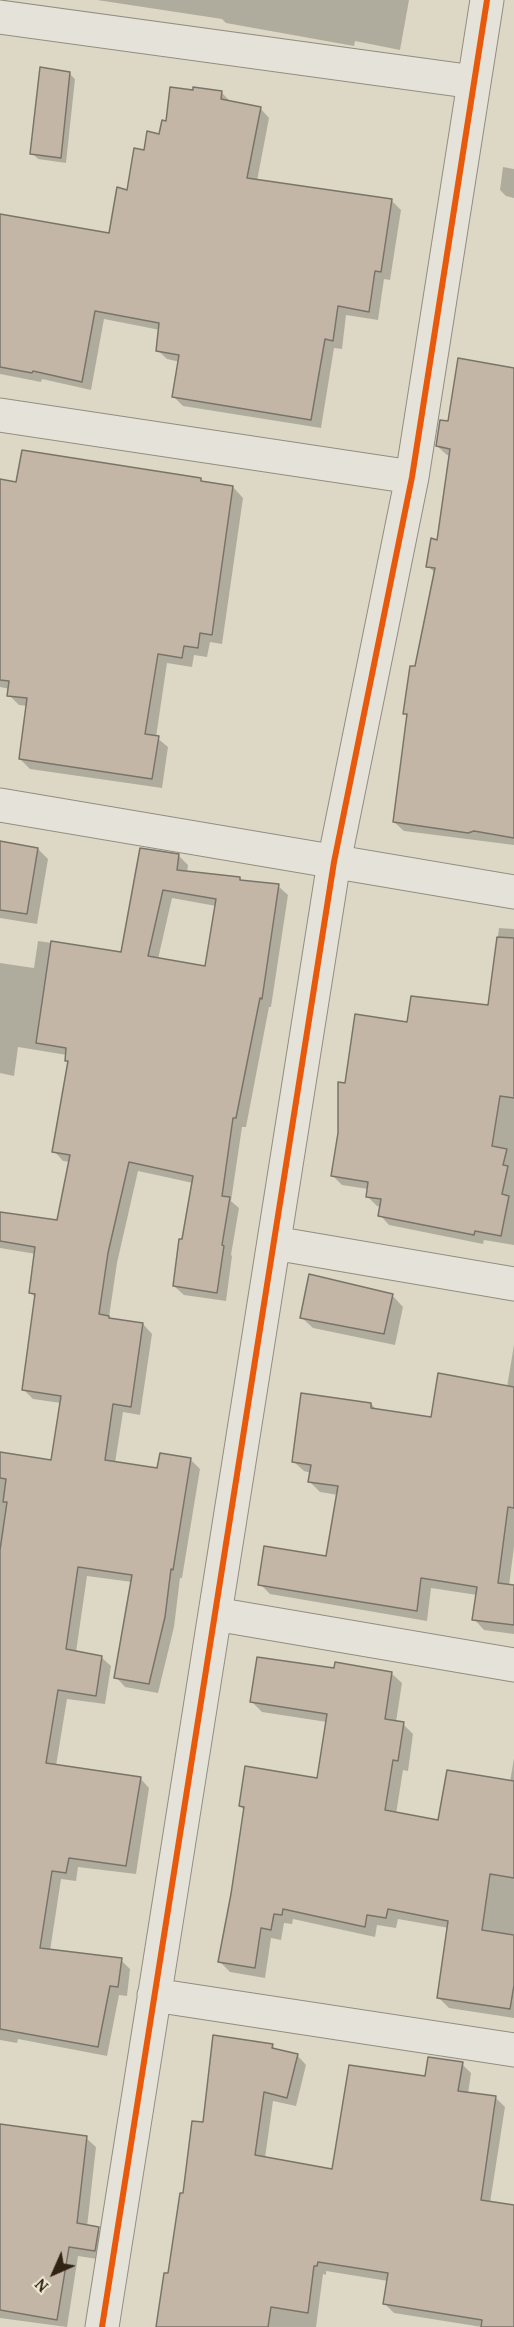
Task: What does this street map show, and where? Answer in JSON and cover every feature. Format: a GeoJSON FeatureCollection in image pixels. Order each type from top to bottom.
{"type":"FeatureCollection","features":[{"type":"Feature","properties":{"kind":"street"},"geometry":{"type":"LineString","coordinates":[[102,2327],[334,862],[412,477],[487,0]]}},
{"type":"Feature","properties":{"kind":"street"},"geometry":{"type":"LineString","coordinates":[[0,17],[474,82]]}},
{"type":"Feature","properties":{"kind":"street"},"geometry":{"type":"LineString","coordinates":[[0,415],[412,477]]}},
{"type":"Feature","properties":{"kind":"street"},"geometry":{"type":"LineString","coordinates":[[0,804],[514,892]]}},
{"type":"Feature","properties":{"kind":"street"},"geometry":{"type":"LineString","coordinates":[[273,1243],[514,1284]]}},
{"type":"Feature","properties":{"kind":"street"},"geometry":{"type":"LineString","coordinates":[[215,1614],[514,1665]]}},
{"type":"Feature","properties":{"kind":"street"},"geometry":{"type":"LineString","coordinates":[[154,1995],[514,2050]]}},
{"type":"Feature","properties":{"kind":"building"},"geometry":{"type":"Polygon","coordinates":[[[40,67],[70,72],[61,158],[30,154],[40,67]]]}},
{"type":"Feature","properties":{"kind":"building"},"geometry":{"type":"Polygon","coordinates":[[[170,87],[222,91],[221,99],[261,107],[247,178],[392,199],[381,272],[375,271],[369,312],[338,306],[333,341],[325,339],[311,420],[172,397],[179,355],[156,351],[159,323],[95,311],[82,382],[33,371],[32,373],[0,367],[0,214],[109,233],[117,187],[127,190],[134,148],[144,150],[147,131],[159,134],[162,120],[166,121],[170,87]]]}},
{"type":"Feature","properties":{"kind":"building"},"geometry":{"type":"Polygon","coordinates":[[[458,358],[514,368],[514,838],[393,822],[407,714],[403,714],[410,666],[415,666],[435,568],[426,567],[431,538],[437,540],[450,449],[436,446],[440,420],[448,421],[458,358]]]}},
{"type":"Feature","properties":{"kind":"building"},"geometry":{"type":"Polygon","coordinates":[[[22,450],[201,478],[201,481],[233,486],[212,635],[200,633],[198,648],[184,646],[182,658],[158,654],[145,734],[159,736],[152,779],[19,759],[27,698],[7,696],[9,681],[0,680],[0,479],[16,482],[22,450]]]}},
{"type":"Feature","properties":{"kind":"building"},"geometry":{"type":"Polygon","coordinates":[[[0,841],[38,848],[27,914],[0,910],[0,841]]]}},
{"type":"Feature","properties":{"kind":"building"},"geometry":{"type":"Polygon","coordinates":[[[140,848],[179,854],[177,870],[279,884],[262,999],[260,998],[236,1118],[233,1118],[222,1196],[230,1197],[217,1293],[173,1286],[179,1239],[182,1239],[193,1176],[129,1162],[108,1253],[99,1314],[109,1316],[109,1318],[143,1323],[131,1407],[113,1404],[105,1460],[157,1468],[160,1453],[191,1458],[173,1570],[171,1569],[165,1617],[149,1684],[114,1678],[132,1575],[78,1567],[66,1649],[102,1656],[96,1696],[58,1690],[46,1763],[141,1777],[126,1866],[69,1858],[66,1873],[52,1871],[40,1948],[122,1958],[118,1987],[110,1986],[98,2047],[0,2029],[0,1550],[7,1502],[3,1502],[6,1479],[0,1478],[0,1452],[51,1460],[61,1396],[22,1390],[35,1294],[29,1293],[35,1247],[0,1241],[0,1212],[57,1220],[70,1155],[52,1152],[68,1061],[65,1061],[66,1048],[36,1043],[51,941],[121,952],[140,848]],[[163,890],[148,956],[205,966],[216,899],[163,890]]]}},
{"type":"Feature","properties":{"kind":"building"},"geometry":{"type":"Polygon","coordinates":[[[497,937],[514,938],[514,1098],[500,1096],[492,1146],[507,1149],[503,1165],[508,1166],[502,1194],[509,1196],[501,1236],[475,1231],[474,1235],[378,1216],[381,1199],[366,1197],[368,1182],[331,1176],[338,1133],[338,1082],[345,1083],[355,1014],[407,1022],[411,996],[488,1005],[497,937]]]}},
{"type":"Feature","properties":{"kind":"building"},"geometry":{"type":"Polygon","coordinates":[[[309,1274],[393,1294],[384,1334],[300,1318],[309,1274]]]}},
{"type":"Feature","properties":{"kind":"building"},"geometry":{"type":"Polygon","coordinates":[[[438,1373],[514,1387],[514,1508],[508,1507],[498,1583],[514,1585],[514,1625],[472,1620],[477,1587],[421,1578],[417,1611],[258,1585],[264,1546],[326,1556],[338,1486],[308,1482],[311,1465],[292,1462],[301,1393],[371,1403],[371,1408],[431,1417],[438,1373]]]}},
{"type":"Feature","properties":{"kind":"building"},"geometry":{"type":"Polygon","coordinates":[[[257,1657],[334,1668],[335,1662],[392,1672],[385,1719],[404,1722],[398,1761],[393,1760],[385,1810],[438,1820],[447,1770],[514,1781],[514,1878],[490,1874],[482,1930],[514,1935],[514,1985],[510,2009],[437,1998],[448,1921],[388,1909],[386,1918],[367,1915],[365,1927],[283,1909],[282,1915],[274,1914],[271,1930],[261,1928],[255,1968],[218,1962],[244,1807],[239,1806],[245,1766],[317,1778],[327,1714],[250,1702],[257,1657]]]}},
{"type":"Feature","properties":{"kind":"building"},"geometry":{"type":"Polygon","coordinates":[[[213,2035],[273,2044],[272,2048],[298,2054],[287,2098],[264,2092],[255,2155],[332,2169],[349,2065],[425,2076],[428,2057],[463,2062],[458,2091],[496,2096],[481,2200],[514,2205],[514,2327],[481,2327],[482,2320],[383,2304],[388,2273],[318,2262],[317,2266],[314,2266],[308,2313],[271,2307],[268,2327],[156,2327],[164,2273],[168,2273],[180,2193],[183,2193],[192,2121],[203,2122],[213,2035]]]}},
{"type":"Feature","properties":{"kind":"building"},"geometry":{"type":"Polygon","coordinates":[[[0,2124],[87,2136],[77,2223],[99,2227],[95,2251],[69,2247],[57,2320],[0,2310],[0,2124]]]}},
{"type":"Feature","properties":{"kind":"cycle path"},"geometry":{"type":"LineString","coordinates":[[102,2327],[334,862],[412,477],[487,0]]}}]}
